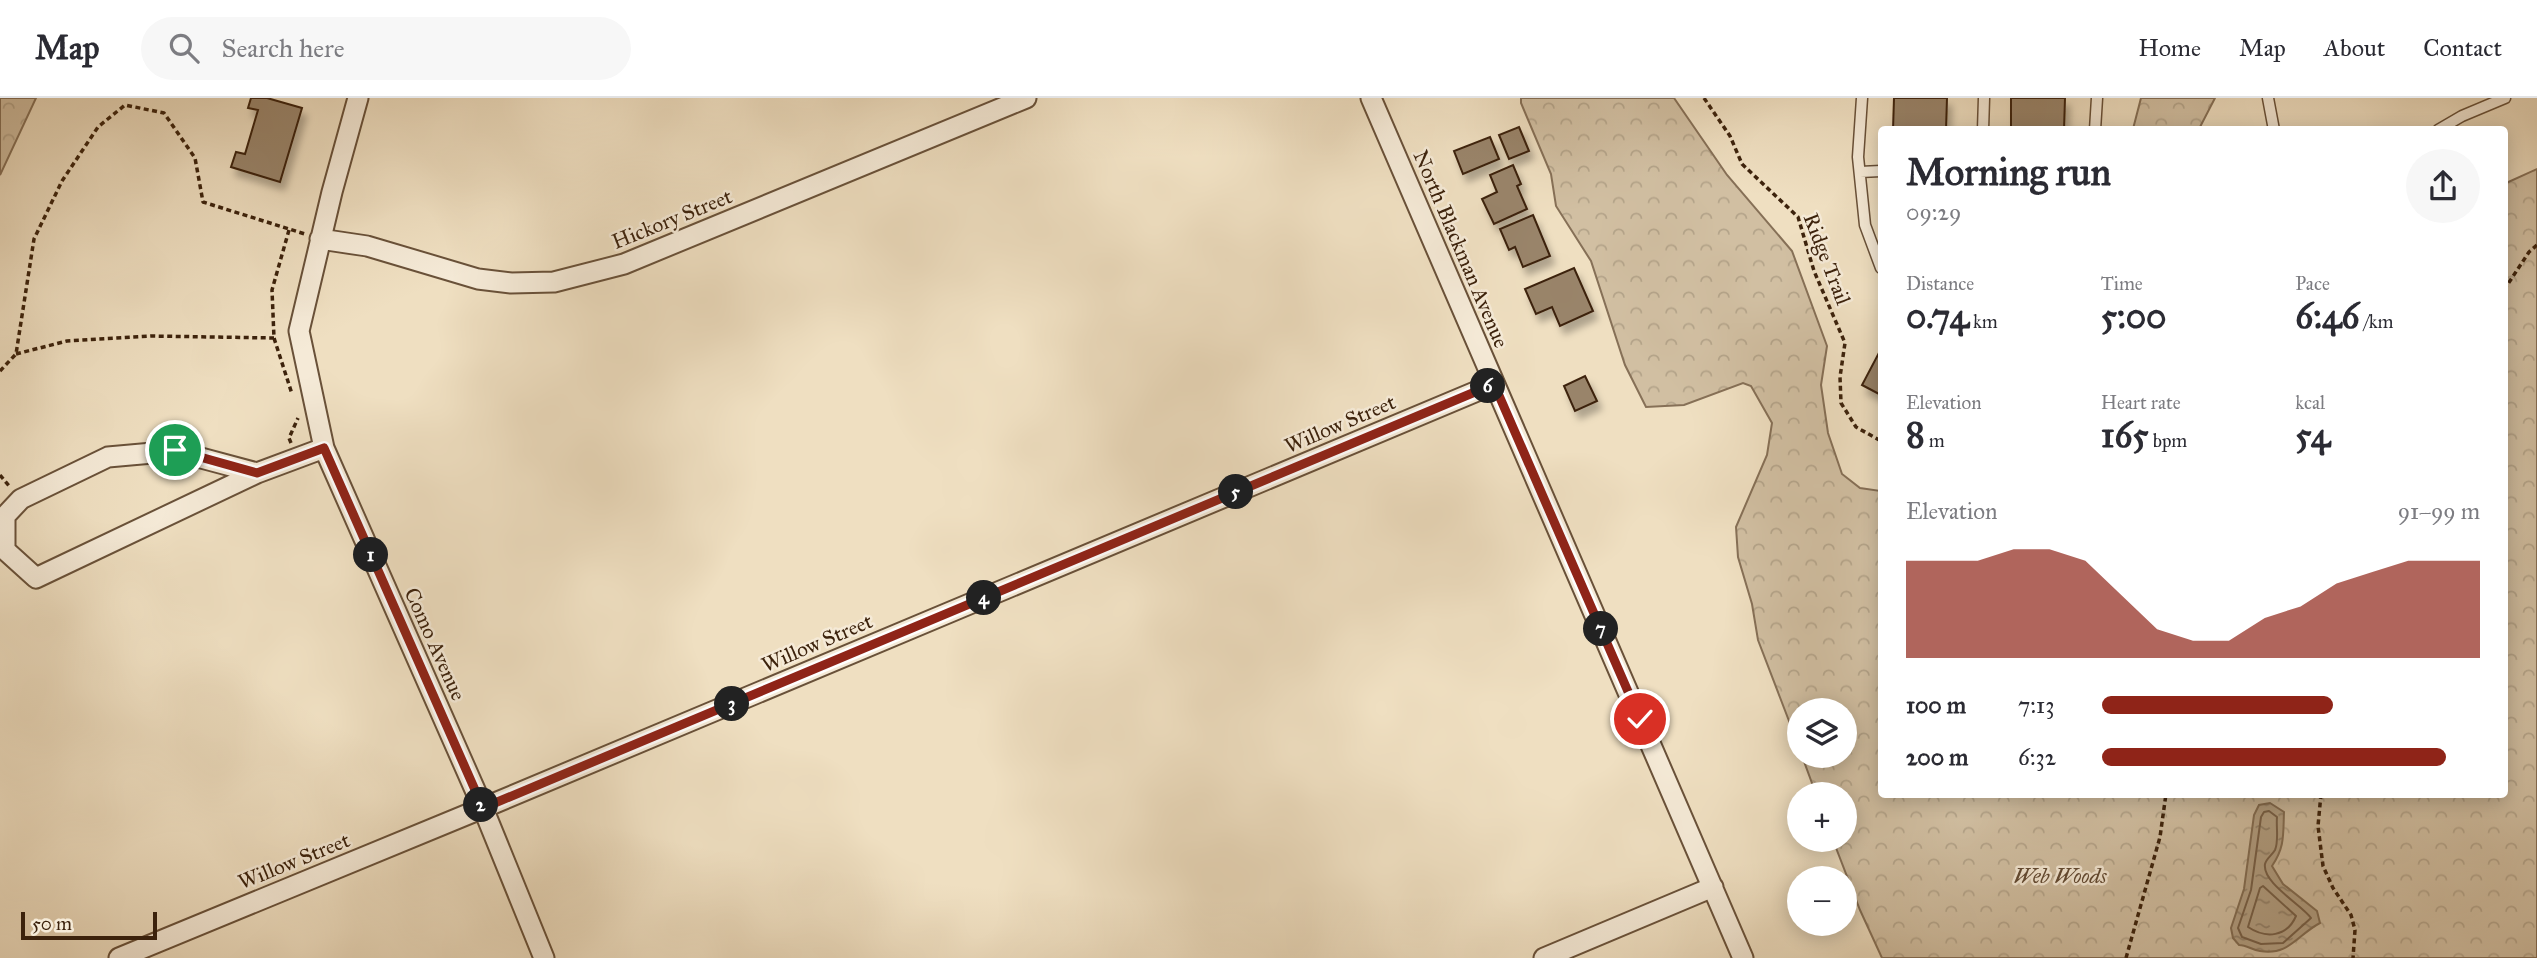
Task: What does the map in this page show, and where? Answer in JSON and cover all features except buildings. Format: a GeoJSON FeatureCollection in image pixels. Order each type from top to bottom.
{"type":"FeatureCollection","features":[{"type":"Feature","properties":{"kind":"street","name":"Como Avenue"},"geometry":{"type":"LineString","coordinates":[[358,98],[320,239],[299,331],[324,448],[483,808],[544,958]]}},
{"type":"Feature","properties":{"kind":"street","name":"Hickory Street"},"geometry":{"type":"LineString","coordinates":[[320,239],[367,246],[478,279],[511,283],[554,282],[624,264],[1026,98]]}},
{"type":"Feature","properties":{"kind":"street","name":"North Blackman Avenue"},"geometry":{"type":"LineString","coordinates":[[1371,98],[1743,958]]}},
{"type":"Feature","properties":{"kind":"street","name":"Willow Street"},"geometry":{"type":"LineString","coordinates":[[118,958],[1494,384]]}},
{"type":"Feature","properties":{"kind":"street"},"geometry":{"type":"LineString","coordinates":[[257,473],[175,450],[108,457],[21,499],[5,516],[5,550],[36,578],[257,473],[324,448]]}},
{"type":"Feature","properties":{"kind":"street"},"geometry":{"type":"LineString","coordinates":[[1544,958],[1713,887]]}},
{"type":"Feature","properties":{"kind":"lane"},"geometry":{"type":"LineString","coordinates":[[1862,98],[1858,157],[1865,225],[1878,260]]}},
{"type":"Feature","properties":{"kind":"lane"},"geometry":{"type":"LineString","coordinates":[[1983,126],[1984,98]]}},
{"type":"Feature","properties":{"kind":"lane"},"geometry":{"type":"LineString","coordinates":[[2095,126],[2097,98]]}},
{"type":"Feature","properties":{"kind":"lane"},"geometry":{"type":"LineString","coordinates":[[2268,98],[2273,126]]}},
{"type":"Feature","properties":{"kind":"lane"},"geometry":{"type":"LineString","coordinates":[[2445,126],[2505,98]]}},
{"type":"Feature","properties":{"kind":"lane"},"geometry":{"type":"LineString","coordinates":[[1860,172],[1878,171]]}},
{"type":"Feature","properties":{"kind":"path","name":"Ridge Trail"},"geometry":{"type":"LineString","coordinates":[[1704,98],[1730,136],[1742,164],[1798,217],[1814,271],[1845,343],[1840,377],[1840,403],[1856,427],[1878,440]]}},
{"type":"Feature","properties":{"kind":"path"},"geometry":{"type":"LineString","coordinates":[[16,354],[34,239],[62,181],[98,127],[125,105],[163,113],[195,158],[203,202],[320,239]]}},
{"type":"Feature","properties":{"kind":"path"},"geometry":{"type":"LineString","coordinates":[[2508,284],[2529,251],[2537,245]]}},
{"type":"Feature","properties":{"kind":"path"},"geometry":{"type":"LineString","coordinates":[[0,371],[16,354],[67,341],[151,336],[274,338]]}},
{"type":"Feature","properties":{"kind":"path"},"geometry":{"type":"LineString","coordinates":[[2126,958],[2160,837],[2165,798]]}},
{"type":"Feature","properties":{"kind":"path"},"geometry":{"type":"LineString","coordinates":[[2321,798],[2318,826],[2323,866],[2333,888],[2344,901],[2355,930],[2353,958]]}},
{"type":"Feature","properties":{"kind":"green space"},"geometry":{"type":"Polygon","coordinates":[[[0,98],[36,98],[0,175],[0,98]]]}},
{"type":"Feature","properties":{"kind":"green space","name":"Web Woods"},"geometry":{"type":"Polygon","coordinates":[[[1521,98],[1674,98],[1727,175],[1792,251],[1827,346],[1821,385],[1828,433],[1842,474],[1860,488],[1878,491],[1878,798],[2508,798],[2508,182],[2537,169],[2537,958],[1882,958],[1857,902],[1857,866],[1843,866],[1838,852],[1857,852],[1857,782],[1812,782],[1806,768],[1857,768],[1857,698],[1787,698],[1787,716],[1758,640],[1752,604],[1738,557],[1736,527],[1767,455],[1772,423],[1751,386],[1743,383],[1684,405],[1646,407],[1625,365],[1591,261],[1556,206],[1551,174],[1521,98]]]}},
{"type":"Feature","properties":{"kind":"green space"},"geometry":{"type":"Polygon","coordinates":[[[2141,98],[2215,98],[2201,126],[2134,126],[2141,98]]]}},
{"type":"Feature","properties":{"kind":"water"},"geometry":{"type":"Polygon","coordinates":[[[2270,803],[2284,812],[2281,847],[2272,866],[2283,884],[2317,911],[2320,923],[2286,948],[2270,952],[2239,945],[2233,938],[2231,928],[2244,889],[2254,815],[2259,805],[2270,803]]]}},
{"type":"Feature","properties":{"kind":"route"},"geometry":{"type":"LineString","coordinates":[[175,450],[257,473],[324,448],[483,808],[1494,384],[1640,719]]}}]}
